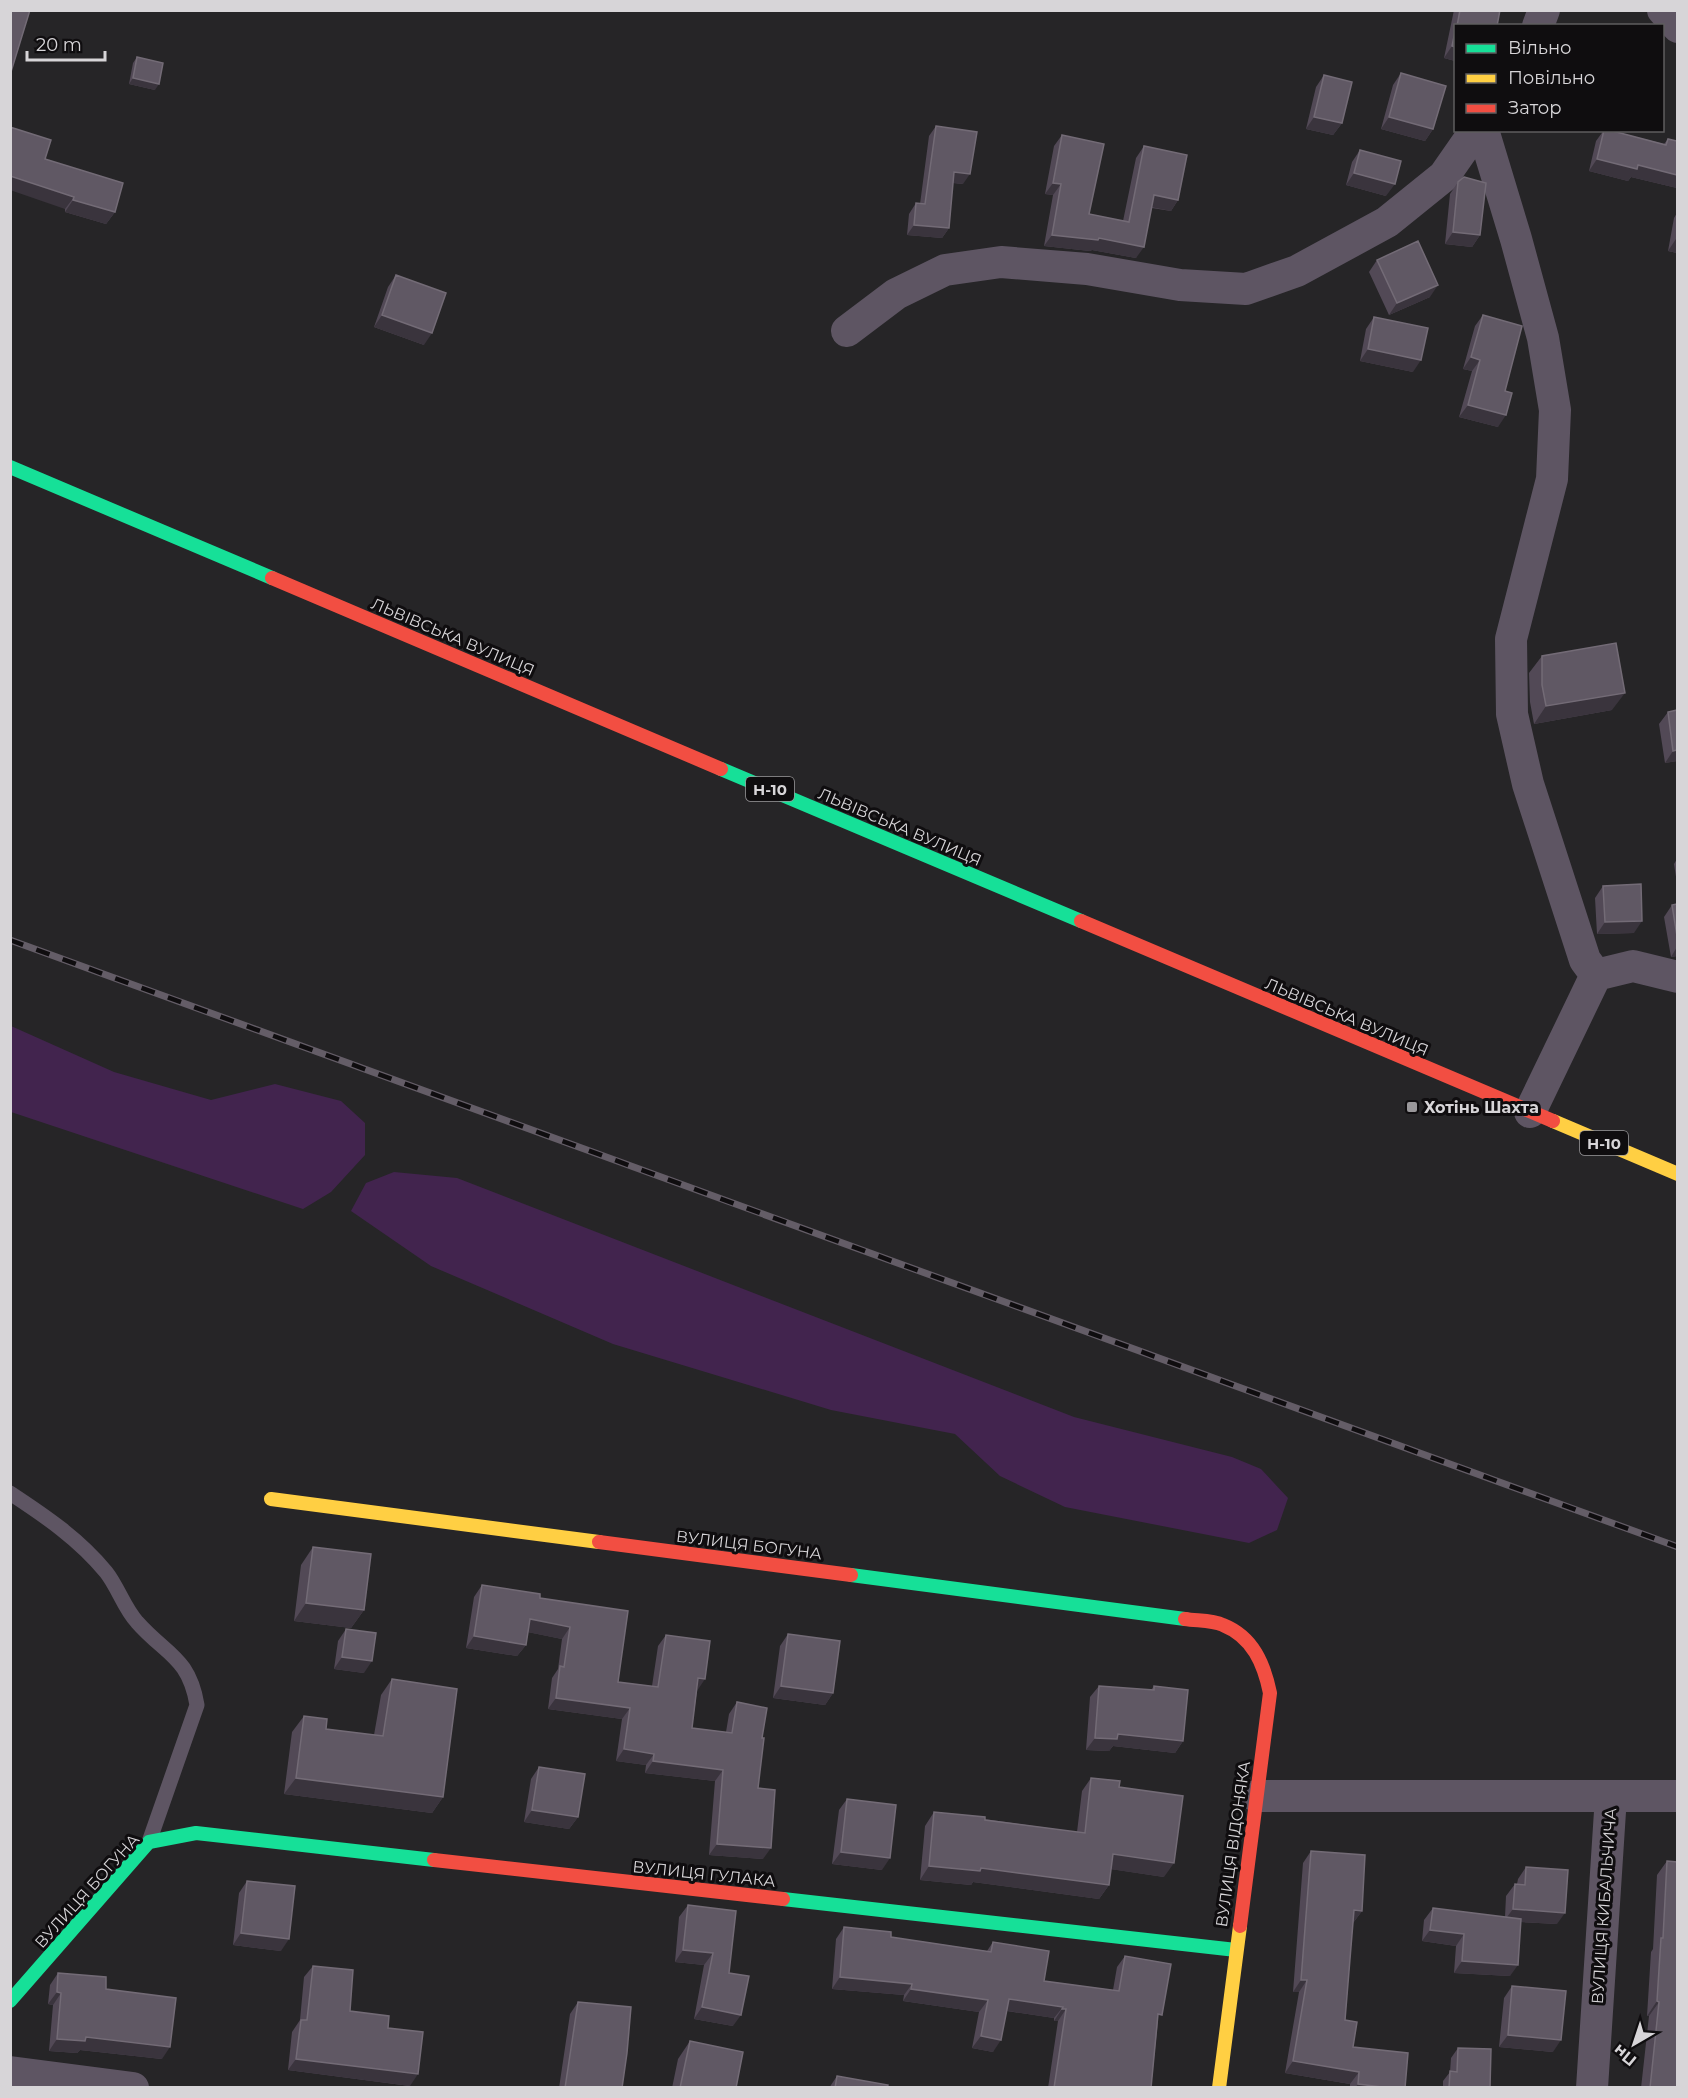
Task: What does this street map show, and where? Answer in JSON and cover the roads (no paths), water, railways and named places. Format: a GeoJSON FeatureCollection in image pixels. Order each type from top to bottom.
{"type":"FeatureCollection","features":[{"type":"Feature","properties":{"kind":"street"},"geometry":{"type":"LineString","coordinates":[[1663,10],[1677,27]]}},
{"type":"Feature","properties":{"kind":"street"},"geometry":{"type":"LineString","coordinates":[[847,331],[896,294],[945,270],[1001,262],[1087,269],[1180,285],[1246,289],[1297,271],[1387,222],[1444,176],[1475,132]]}},
{"type":"Feature","properties":{"kind":"street"},"geometry":{"type":"LineString","coordinates":[[1484,132],[1543,338],[1555,410],[1552,478],[1511,639],[1512,714],[1528,784],[1577,938],[1585,960],[1596,975]]}},
{"type":"Feature","properties":{"kind":"street","name":"ЛЬВІВСЬКА ВУЛИЦЯ"},"geometry":{"type":"LineString","coordinates":[[10,467],[1677,1174]]}},
{"type":"Feature","properties":{"kind":"street"},"geometry":{"type":"LineString","coordinates":[[1596,975],[1633,966],[1677,977]]}},
{"type":"Feature","properties":{"kind":"street"},"geometry":{"type":"LineString","coordinates":[[1530,1112],[1596,975]]}},
{"type":"Feature","properties":{"kind":"street","name":"ВУЛИЦЯ БОГУНА"},"geometry":{"type":"LineString","coordinates":[[271,1499],[1222,1624]]}},
{"type":"Feature","properties":{"kind":"street","name":"ВУЛИЦЯ ВІДОНЯКА"},"geometry":{"type":"LineString","coordinates":[[1219,2088],[1270,1694],[1265,1669],[1257,1650],[1243,1636],[1222,1624]]}},
{"type":"Feature","properties":{"kind":"street"},"geometry":{"type":"LineString","coordinates":[[1256,1796],[1677,1796]]}},
{"type":"Feature","properties":{"kind":"street","name":"ВУЛИЦЯ КИБАЛЬЧИЧА"},"geometry":{"type":"LineString","coordinates":[[1592,2088],[1611,1796]]}},
{"type":"Feature","properties":{"kind":"street","name":"ВУЛИЦЯ ГУЛАКА"},"geometry":{"type":"LineString","coordinates":[[169,1838],[196,1833],[1236,1950]]}},
{"type":"Feature","properties":{"kind":"street","name":"ВУЛИЦЯ БОГУНА"},"geometry":{"type":"LineString","coordinates":[[10,2001],[150,1842],[169,1838]]}},
{"type":"Feature","properties":{"kind":"street"},"geometry":{"type":"LineString","coordinates":[[10,2072],[133,2088]]}},
{"type":"Feature","properties":{"kind":"lane"},"geometry":{"type":"LineString","coordinates":[[10,1493],[62,1528],[106,1572],[136,1622],[186,1668],[194,1685],[197,1705],[150,1842]]}},
{"type":"Feature","properties":{"kind":"railway"},"geometry":{"type":"LineString","coordinates":[[10,940],[1678,1547]]}},
{"type":"Feature","properties":{"kind":"place","name":"Хотінь Шахта"},"geometry":{"type":"Point","coordinates":[1412,1107]}}]}
